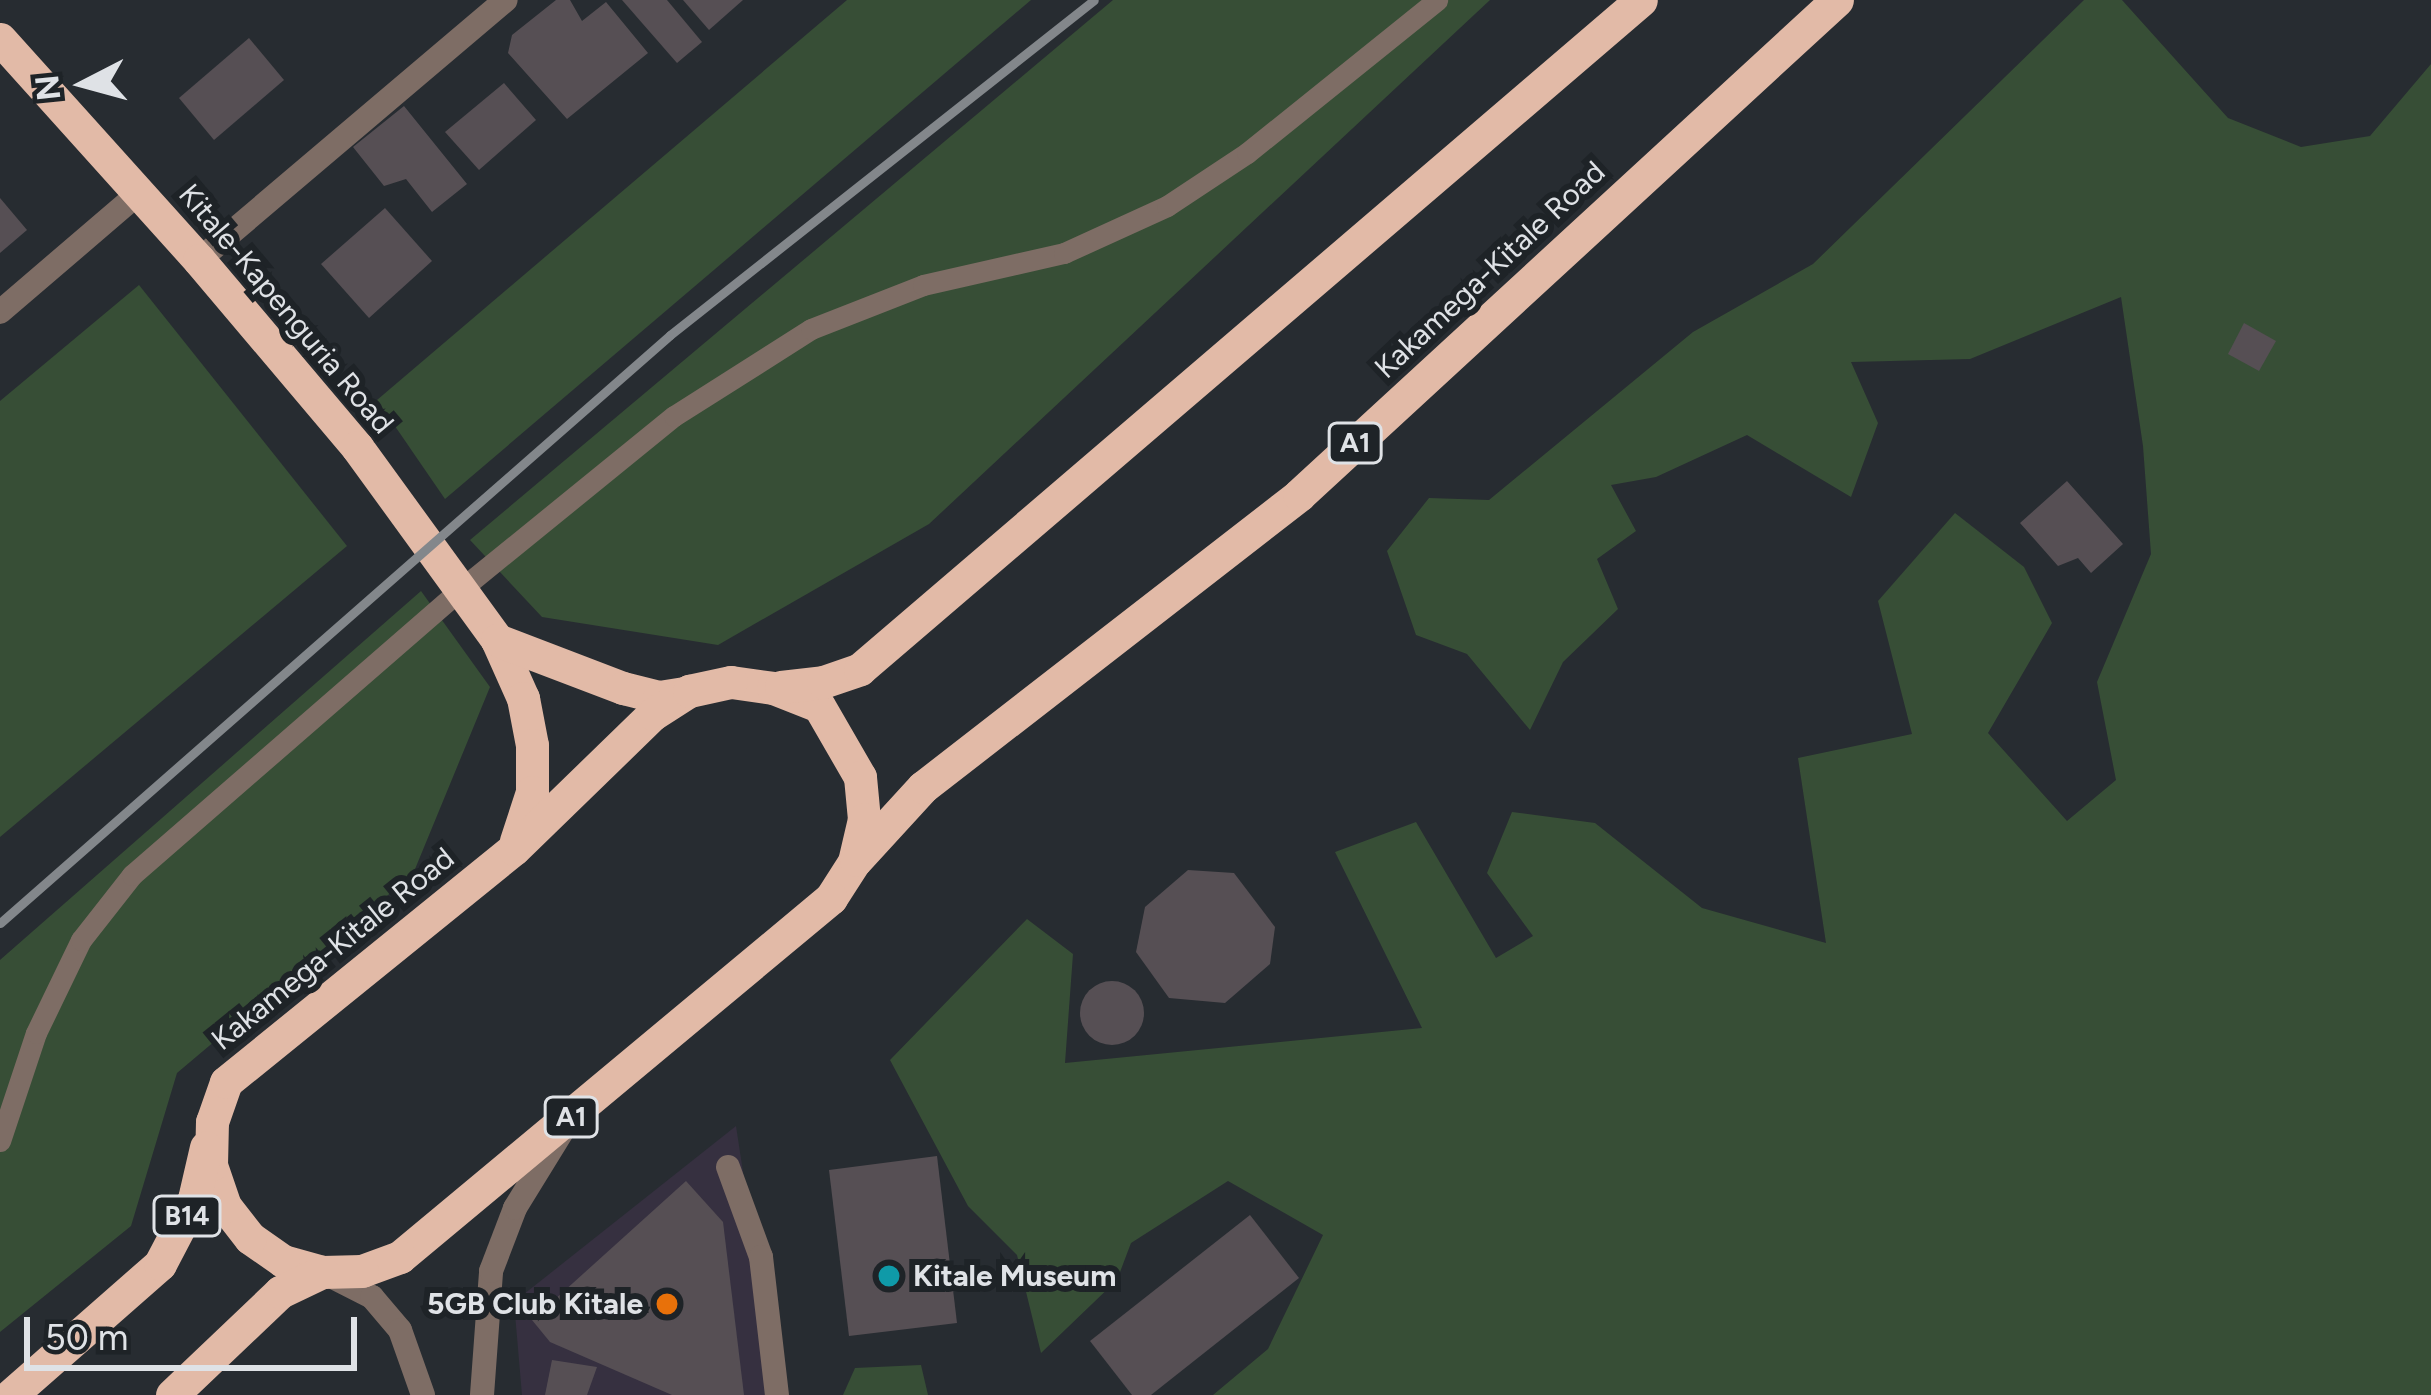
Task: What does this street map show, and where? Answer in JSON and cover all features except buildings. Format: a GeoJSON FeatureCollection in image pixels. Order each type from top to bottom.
{"type":"FeatureCollection","features":[{"type":"Feature","properties":{"kind":"highway","name":"Kakamega-Kitale Road"},"geometry":{"type":"LineString","coordinates":[[773,688],[823,682],[860,669],[1641,0]]}},
{"type":"Feature","properties":{"kind":"highway","name":"Kakamega-Kitale Road"},"geometry":{"type":"LineString","coordinates":[[854,862],[865,819],[860,776],[842,737],[819,706],[773,688],[731,682],[689,691],[653,714],[514,849],[226,1082],[212,1122],[212,1166],[225,1206],[250,1238],[283,1261],[322,1272],[362,1271],[400,1257],[831,898],[854,862],[923,787],[1299,495],[1837,0]]}},
{"type":"Feature","properties":{"kind":"highway","name":"Kitale-Kapenguria Road"},"geometry":{"type":"LineString","coordinates":[[0,39],[200,260],[356,447],[497,640],[523,698],[532,745],[532,792],[514,849]]}},
{"type":"Feature","properties":{"kind":"highway","name":"A1"},"geometry":{"type":"LineString","coordinates":[[497,640],[659,698],[689,691]]}},
{"type":"Feature","properties":{"kind":"highway","name":"B14"},"geometry":{"type":"LineString","coordinates":[[11,1395],[160,1264],[194,1199],[212,1122]]}},
{"type":"Feature","properties":{"kind":"highway"},"geometry":{"type":"LineString","coordinates":[[172,1395],[280,1292],[322,1272]]}},
{"type":"Feature","properties":{"kind":"street"},"geometry":{"type":"LineString","coordinates":[[200,260],[506,0]]}},
{"type":"Feature","properties":{"kind":"street"},"geometry":{"type":"LineString","coordinates":[[0,312],[140,192]]}},
{"type":"Feature","properties":{"kind":"street"},"geometry":{"type":"LineString","coordinates":[[482,1395],[491,1270],[514,1208],[570,1117]]}},
{"type":"Feature","properties":{"kind":"street"},"geometry":{"type":"LineString","coordinates":[[728,1166],[761,1257],[777,1395]]}},
{"type":"Feature","properties":{"kind":"street"},"geometry":{"type":"LineString","coordinates":[[322,1272],[372,1297],[400,1330],[418,1391]]}},
{"type":"Feature","properties":{"kind":"lane"},"geometry":{"type":"LineString","coordinates":[[0,1141],[36,1033],[81,940],[132,875],[460,589],[674,416],[812,329],[923,285],[1064,253],[1167,206],[1247,153],[1437,0]]}},
{"type":"Feature","properties":{"kind":"shaded area"},"geometry":{"type":"Polygon","coordinates":[[[736,1126],[777,1395],[522,1395],[514,1302],[736,1126]]]}},
{"type":"Feature","properties":{"kind":"green space"},"geometry":{"type":"Polygon","coordinates":[[[847,0],[1031,0],[445,499],[377,400],[847,0]]]}},
{"type":"Feature","properties":{"kind":"green space"},"geometry":{"type":"Polygon","coordinates":[[[1113,0],[1490,0],[929,524],[718,645],[542,617],[470,540],[1113,0]]]}},
{"type":"Feature","properties":{"kind":"green space"},"geometry":{"type":"Polygon","coordinates":[[[2084,0],[2122,0],[2228,118],[2301,147],[2370,136],[2431,64],[2431,1395],[1213,1395],[1268,1349],[1323,1235],[1228,1181],[1131,1243],[1117,1280],[1041,1353],[1017,1255],[968,1206],[890,1060],[1027,919],[1073,954],[1065,1063],[1422,1028],[1335,852],[1416,822],[1496,958],[1533,936],[1487,873],[1512,812],[1595,823],[1702,908],[1826,943],[1798,758],[1912,734],[1878,601],[1955,513],[2024,567],[2052,623],[1988,733],[2067,821],[2116,780],[2097,682],[2151,554],[2143,446],[2121,297],[1970,359],[1851,362],[1878,423],[1851,497],[1747,435],[1656,477],[1611,485],[1636,531],[1597,559],[1618,609],[1563,662],[1530,730],[1467,654],[1416,635],[1387,551],[1429,498],[1489,500],[1693,332],[1813,264],[2084,0]]]}},
{"type":"Feature","properties":{"kind":"green space"},"geometry":{"type":"Polygon","coordinates":[[[139,285],[347,546],[0,837],[0,401],[139,285]]]}},
{"type":"Feature","properties":{"kind":"green space"},"geometry":{"type":"Polygon","coordinates":[[[421,591],[490,687],[413,874],[177,1073],[131,1226],[0,1332],[0,960],[421,591]]]}},
{"type":"Feature","properties":{"kind":"green space"},"geometry":{"type":"Polygon","coordinates":[[[921,1365],[928,1395],[843,1395],[855,1368],[921,1365]]]}},
{"type":"Feature","properties":{"kind":"railway"},"geometry":{"type":"LineString","coordinates":[[0,923],[670,335],[1094,0]]}},
{"type":"Feature","properties":{"kind":"place","name":"Kitale Museum"},"geometry":{"type":"Point","coordinates":[889,1276]}},
{"type":"Feature","properties":{"kind":"place","name":"5GB Club Kitale"},"geometry":{"type":"Point","coordinates":[667,1304]}}]}
